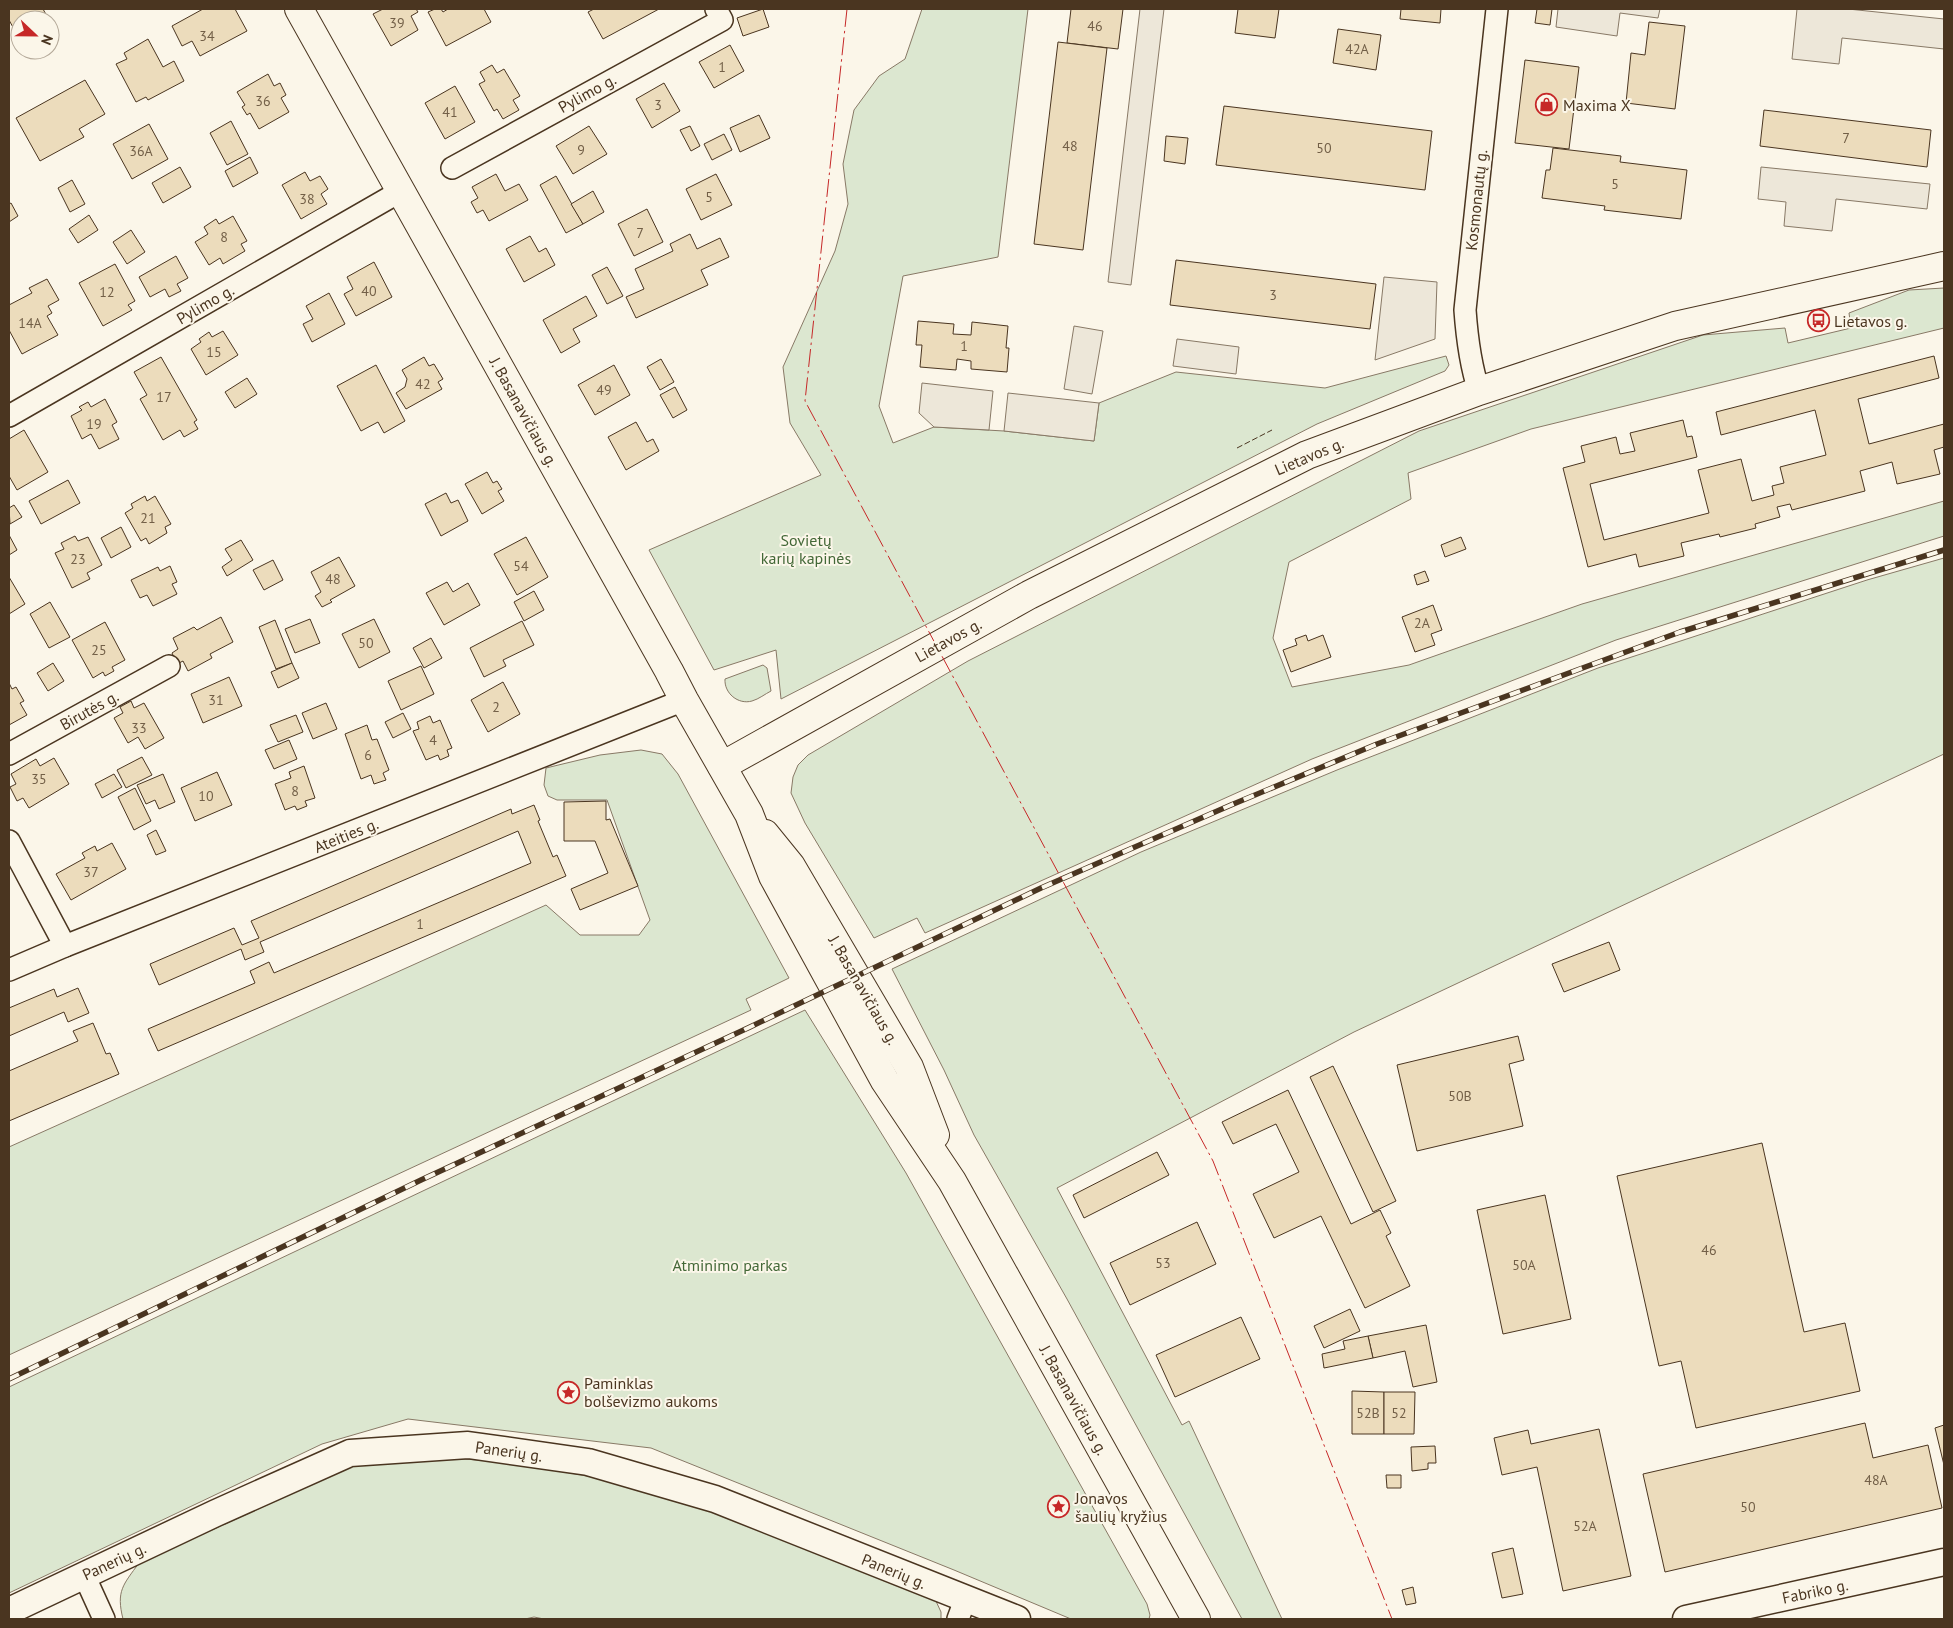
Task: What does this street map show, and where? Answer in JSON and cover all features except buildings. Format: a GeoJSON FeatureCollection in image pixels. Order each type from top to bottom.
{"type":"FeatureCollection","features":[{"type":"Feature","properties":{"kind":"main road","name":"J. Basanavičiaus g."},"geometry":{"type":"LineString","coordinates":[[300,9],[749,814],[773,876],[880,1073],[952,1181],[1196,1619]]}},
{"type":"Feature","properties":{"kind":"main road","name":"Lietavos g."},"geometry":{"type":"LineString","coordinates":[[722,766],[1029,595],[1307,455],[1479,391],[1675,326],[1944,266]]}},
{"type":"Feature","properties":{"kind":"street","name":"Kosmonautų g."},"geometry":{"type":"LineString","coordinates":[[1479,391],[1473,374],[1465,310],[1497,9]]}},
{"type":"Feature","properties":{"kind":"street","name":"Pylimo g."},"geometry":{"type":"LineString","coordinates":[[452,168],[719,14]]}},
{"type":"Feature","properties":{"kind":"street","name":"Pylimo g."},"geometry":{"type":"LineString","coordinates":[[9,416],[401,191]]}},
{"type":"Feature","properties":{"kind":"street","name":"Birutės g."},"geometry":{"type":"LineString","coordinates":[[9,754],[169,666]]}},
{"type":"Feature","properties":{"kind":"street","name":"Ateities g."},"geometry":{"type":"LineString","coordinates":[[9,970],[684,700]]}},
{"type":"Feature","properties":{"kind":"street"},"geometry":{"type":"LineString","coordinates":[[9,841],[65,946]]}},
{"type":"Feature","properties":{"kind":"street","name":"Panerių g."},"geometry":{"type":"LineString","coordinates":[[9,1611],[216,1513],[350,1453],[468,1445],[588,1462],[715,1500],[962,1609],[1017,1619]]}},
{"type":"Feature","properties":{"kind":"street","name":"Fabriko g."},"geometry":{"type":"LineString","coordinates":[[1686,1619],[1944,1562]]}},
{"type":"Feature","properties":{"kind":"street"},"geometry":{"type":"LineString","coordinates":[[84,1575],[104,1619]]}},
{"type":"Feature","properties":{"kind":"green space","name":"Sovietų karių kapinės"},"geometry":{"type":"Polygon","coordinates":[[[922,9],[1028,9],[998,257],[903,276],[879,406],[893,443],[934,427],[1004,431],[1094,441],[1099,403],[1176,372],[1325,388],[1446,356],[1449,365],[1445,371],[1317,424],[781,699],[776,650],[714,670],[649,550],[821,475],[790,423],[783,367],[835,251],[848,204],[843,164],[854,110],[879,76],[905,59],[922,9]]]}},
{"type":"Feature","properties":{"kind":"green space"},"geometry":{"type":"Polygon","coordinates":[[[1944,288],[1944,328],[1531,429],[1408,473],[1411,499],[1289,562],[1273,638],[1292,687],[1409,665],[1582,604],[1944,501],[1944,536],[1616,640],[1312,759],[925,933],[917,918],[874,938],[805,823],[791,793],[793,777],[798,765],[808,755],[968,661],[1419,431],[1703,335],[1785,328],[1788,343],[1851,328],[1849,313],[1909,290],[1944,288]]]}},
{"type":"Feature","properties":{"kind":"green space"},"geometry":{"type":"Polygon","coordinates":[[[1944,558],[1944,754],[1354,1032],[1057,1188],[1182,1425],[1189,1421],[1282,1619],[1242,1619],[1067,1299],[974,1135],[944,1070],[892,969],[1141,852],[1337,770],[1598,668],[1867,580],[1944,558]]]}},
{"type":"Feature","properties":{"kind":"green space"},"geometry":{"type":"Polygon","coordinates":[[[763,665],[767,668],[771,691],[747,702],[733,697],[729,693],[725,679],[763,665]]]}},
{"type":"Feature","properties":{"kind":"green space"},"geometry":{"type":"Polygon","coordinates":[[[641,750],[662,754],[678,774],[789,978],[746,999],[751,1010],[9,1355],[9,1147],[546,905],[580,935],[639,935],[650,920],[607,800],[557,800],[548,796],[544,785],[546,768],[600,755],[641,750]]]}},
{"type":"Feature","properties":{"kind":"green space","name":"Atminimo parkas"},"geometry":{"type":"Polygon","coordinates":[[[805,1010],[906,1173],[1147,1604],[1150,1615],[1149,1619],[1071,1619],[651,1448],[408,1419],[322,1444],[9,1593],[9,1387],[805,1010]]]}},
{"type":"Feature","properties":{"kind":"green space"},"geometry":{"type":"Polygon","coordinates":[[[449,1458],[507,1462],[628,1483],[724,1514],[935,1599],[941,1612],[941,1619],[544,1619],[534,1617],[525,1619],[123,1619],[120,1602],[122,1589],[139,1563],[355,1465],[449,1458]]]}},
{"type":"Feature","properties":{"kind":"shaded area"},"geometry":{"type":"Polygon","coordinates":[[[1140,9],[1164,9],[1131,285],[1108,282],[1140,9]]]}},
{"type":"Feature","properties":{"kind":"shaded area"},"geometry":{"type":"Polygon","coordinates":[[[1558,9],[1660,9],[1658,18],[1620,13],[1617,36],[1556,27],[1558,9]]]}},
{"type":"Feature","properties":{"kind":"shaded area"},"geometry":{"type":"Polygon","coordinates":[[[1797,9],[1848,9],[1944,19],[1944,49],[1842,38],[1839,64],[1792,59],[1797,9]]]}},
{"type":"Feature","properties":{"kind":"shaded area"},"geometry":{"type":"Polygon","coordinates":[[[1761,167],[1930,184],[1927,209],[1836,199],[1832,231],[1784,226],[1786,202],[1758,199],[1761,167]]]}},
{"type":"Feature","properties":{"kind":"shaded area"},"geometry":{"type":"Polygon","coordinates":[[[1384,277],[1437,282],[1435,339],[1375,360],[1384,277]]]}},
{"type":"Feature","properties":{"kind":"shaded area"},"geometry":{"type":"Polygon","coordinates":[[[1074,326],[1103,331],[1092,394],[1064,389],[1074,326]]]}},
{"type":"Feature","properties":{"kind":"shaded area"},"geometry":{"type":"Polygon","coordinates":[[[1177,339],[1239,347],[1236,374],[1173,366],[1177,339]]]}},
{"type":"Feature","properties":{"kind":"shaded area"},"geometry":{"type":"Polygon","coordinates":[[[922,383],[993,391],[989,430],[934,427],[919,413],[922,383]]]}},
{"type":"Feature","properties":{"kind":"shaded area"},"geometry":{"type":"Polygon","coordinates":[[[1008,393],[1099,403],[1094,441],[1004,431],[1008,393]]]}},
{"type":"Feature","properties":{"kind":"railway"},"geometry":{"type":"LineString","coordinates":[[9,1379],[421,1180],[750,1027],[1041,888],[1231,805],[1377,744],[1680,632],[1944,550]]}},
{"type":"Feature","properties":{"kind":"fence"},"geometry":{"type":"LineString","coordinates":[[1237,448],[1272,430]]}},
{"type":"Feature","properties":{"kind":"power"},"geometry":{"type":"LineString","coordinates":[[847,9],[805,401],[1213,1161],[1392,1619]]}},
{"type":"Feature","properties":{"kind":"place","name":"Maxima X"},"geometry":{"type":"Point","coordinates":[1547,105]}},
{"type":"Feature","properties":{"kind":"place","name":"Lietavos g."},"geometry":{"type":"Point","coordinates":[1818,321]}},
{"type":"Feature","properties":{"kind":"place","name":"Paminklas bolševizmo aukoms"},"geometry":{"type":"Point","coordinates":[568,1392]}},
{"type":"Feature","properties":{"kind":"place","name":"Jonavos šaulių kryžius"},"geometry":{"type":"Point","coordinates":[1059,1507]}}]}
